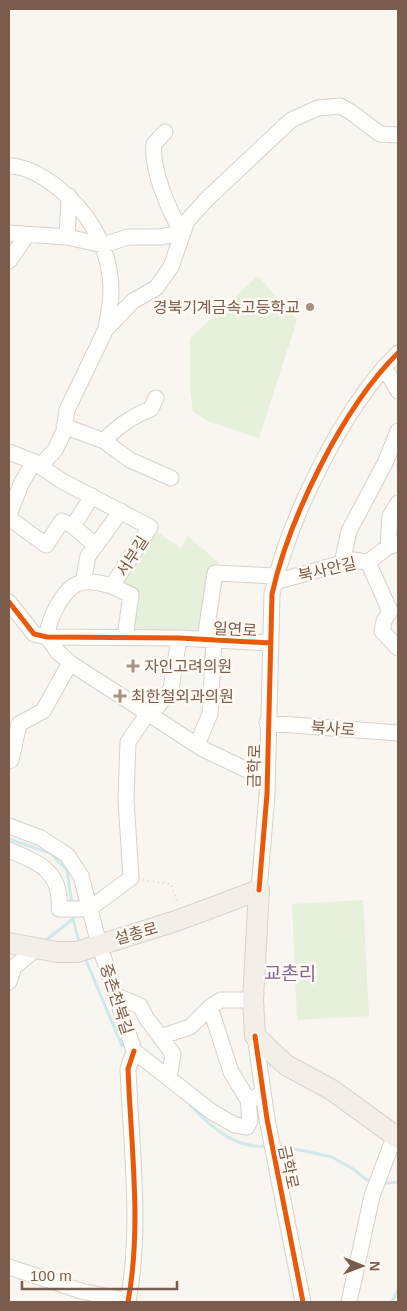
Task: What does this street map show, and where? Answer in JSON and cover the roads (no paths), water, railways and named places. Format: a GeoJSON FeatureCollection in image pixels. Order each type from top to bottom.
{"type":"FeatureCollection","features":[{"type":"Feature","properties":{"kind":"main road","name":"설총로"},"geometry":{"type":"LineString","coordinates":[[10,944],[36,949],[77,952],[183,919],[259,890]]}},
{"type":"Feature","properties":{"kind":"main road","name":"금학로"},"geometry":{"type":"LineString","coordinates":[[255,1036],[253,1000],[259,890]]}},
{"type":"Feature","properties":{"kind":"main road"},"geometry":{"type":"LineString","coordinates":[[255,1036],[286,1065],[332,1090],[397,1136]]}},
{"type":"Feature","properties":{"kind":"street"},"geometry":{"type":"LineString","coordinates":[[106,328],[133,301],[156,288],[171,267],[187,221],[207,198],[291,120],[318,108],[340,106],[380,134],[398,135]]}},
{"type":"Feature","properties":{"kind":"street"},"geometry":{"type":"LineString","coordinates":[[165,132],[154,144],[155,163],[173,219],[182,233]]}},
{"type":"Feature","properties":{"kind":"street"},"geometry":{"type":"LineString","coordinates":[[9,166],[15,166],[44,177],[69,196],[93,224],[103,245],[111,290],[106,328],[67,410],[64,426],[55,450],[37,464],[21,484],[9,517],[46,545],[62,521],[73,526],[95,545]]}},
{"type":"Feature","properties":{"kind":"street"},"geometry":{"type":"LineString","coordinates":[[67,237],[69,196]]}},
{"type":"Feature","properties":{"kind":"street"},"geometry":{"type":"LineString","coordinates":[[9,233],[67,237],[103,245],[128,238],[159,237],[182,233]]}},
{"type":"Feature","properties":{"kind":"street"},"geometry":{"type":"LineString","coordinates":[[9,261],[27,235]]}},
{"type":"Feature","properties":{"kind":"street","name":"일연로"},"geometry":{"type":"LineString","coordinates":[[40,636],[178,638],[270,643],[276,579],[308,493],[345,421],[384,367],[398,352]]}},
{"type":"Feature","properties":{"kind":"street"},"geometry":{"type":"LineString","coordinates":[[384,367],[398,391]]}},
{"type":"Feature","properties":{"kind":"street"},"geometry":{"type":"LineString","coordinates":[[104,441],[114,429],[122,427],[135,415],[151,408],[156,398]]}},
{"type":"Feature","properties":{"kind":"street"},"geometry":{"type":"LineString","coordinates":[[64,426],[104,441],[130,460],[171,478]]}},
{"type":"Feature","properties":{"kind":"street"},"geometry":{"type":"LineString","coordinates":[[342,563],[349,531],[385,463],[398,431]]}},
{"type":"Feature","properties":{"kind":"street","name":"서부길"},"geometry":{"type":"LineString","coordinates":[[9,452],[37,464],[150,527],[112,586],[83,582]]}},
{"type":"Feature","properties":{"kind":"street"},"geometry":{"type":"LineString","coordinates":[[73,526],[92,496]]}},
{"type":"Feature","properties":{"kind":"street","name":"북사안길"},"geometry":{"type":"LineString","coordinates":[[210,640],[215,573],[276,579],[353,560],[368,562],[393,545],[390,516],[398,503]]}},
{"type":"Feature","properties":{"kind":"street"},"geometry":{"type":"LineString","coordinates":[[40,636],[68,590],[83,582],[88,556],[122,511]]}},
{"type":"Feature","properties":{"kind":"street"},"geometry":{"type":"LineString","coordinates":[[368,562],[390,611],[384,621],[382,631],[398,648]]}},
{"type":"Feature","properties":{"kind":"street"},"geometry":{"type":"LineString","coordinates":[[112,586],[132,595],[125,637]]}},
{"type":"Feature","properties":{"kind":"street"},"geometry":{"type":"LineString","coordinates":[[9,602],[40,636],[70,664],[197,745],[266,779]]}},
{"type":"Feature","properties":{"kind":"street"},"geometry":{"type":"LineString","coordinates":[[9,620],[40,636]]}},
{"type":"Feature","properties":{"kind":"street"},"geometry":{"type":"LineString","coordinates":[[9,850],[32,860],[53,874],[60,899],[59,909],[90,909],[131,878],[126,800],[128,742],[171,689],[178,638]]}},
{"type":"Feature","properties":{"kind":"street"},"geometry":{"type":"LineString","coordinates":[[197,745],[210,714],[210,640]]}},
{"type":"Feature","properties":{"kind":"street","name":"금학로"},"geometry":{"type":"LineString","coordinates":[[259,890],[266,779],[270,643]]}},
{"type":"Feature","properties":{"kind":"street"},"geometry":{"type":"LineString","coordinates":[[9,761],[11,760],[19,724],[43,711],[70,664]]}},
{"type":"Feature","properties":{"kind":"street","name":"북사로"},"geometry":{"type":"LineString","coordinates":[[268,723],[398,733]]}},
{"type":"Feature","properties":{"kind":"street","name":"중촌천북길"},"geometry":{"type":"LineString","coordinates":[[9,826],[41,838],[67,855],[81,876],[99,944],[118,996],[134,1051],[212,1112],[235,1125],[247,1127],[250,1121],[248,1100]]}},
{"type":"Feature","properties":{"kind":"street"},"geometry":{"type":"LineString","coordinates":[[9,982],[14,967],[36,949]]}},
{"type":"Feature","properties":{"kind":"street"},"geometry":{"type":"LineString","coordinates":[[118,996],[140,1006],[173,1054],[169,1078]]}},
{"type":"Feature","properties":{"kind":"street"},"geometry":{"type":"LineString","coordinates":[[160,1037],[190,1027],[210,1007],[221,1000],[253,1000]]}},
{"type":"Feature","properties":{"kind":"street"},"geometry":{"type":"LineString","coordinates":[[210,1007],[231,1072],[248,1100],[263,1094]]}},
{"type":"Feature","properties":{"kind":"street","name":"금학로"},"geometry":{"type":"LineString","coordinates":[[255,1036],[273,1154],[303,1302]]}},
{"type":"Feature","properties":{"kind":"street"},"geometry":{"type":"LineString","coordinates":[[9,1266],[81,1292],[128,1302],[135,1235],[128,1069],[134,1051]]}},
{"type":"Feature","properties":{"kind":"street"},"geometry":{"type":"LineString","coordinates":[[349,1302],[377,1184],[397,1136]]}},
{"type":"Feature","properties":{"kind":"waterway"},"geometry":{"type":"LineString","coordinates":[[9,839],[50,853],[67,870],[72,905]]}},
{"type":"Feature","properties":{"kind":"waterway"},"geometry":{"type":"LineString","coordinates":[[45,941],[73,919],[73,914]]}},
{"type":"Feature","properties":{"kind":"waterway"},"geometry":{"type":"LineString","coordinates":[[73,919],[80,945]]}},
{"type":"Feature","properties":{"kind":"waterway"},"geometry":{"type":"LineString","coordinates":[[85,958],[122,1046]]}},
{"type":"Feature","properties":{"kind":"waterway"},"geometry":{"type":"LineString","coordinates":[[190,1105],[224,1135],[245,1144],[267,1146]]}},
{"type":"Feature","properties":{"kind":"waterway"},"geometry":{"type":"LineString","coordinates":[[276,1145],[332,1157],[353,1169],[372,1184]]}},
{"type":"Feature","properties":{"kind":"waterway"},"geometry":{"type":"LineString","coordinates":[[380,1184],[398,1182]]}},
{"type":"Feature","properties":{"kind":"waterway"},"geometry":{"type":"LineString","coordinates":[[392,1302],[398,1290]]}},
{"type":"Feature","properties":{"kind":"place","name":"경북기계금속고등학교"},"geometry":{"type":"Point","coordinates":[310,307]}},
{"type":"Feature","properties":{"kind":"place","name":"자인고려의원"},"geometry":{"type":"Point","coordinates":[133,666]}},
{"type":"Feature","properties":{"kind":"place","name":"최한철외과의원"},"geometry":{"type":"Point","coordinates":[120,696]}},
{"type":"Feature","properties":{"kind":"district","name":"교촌리"},"geometry":{"type":"Point","coordinates":[290,973]}}]}
